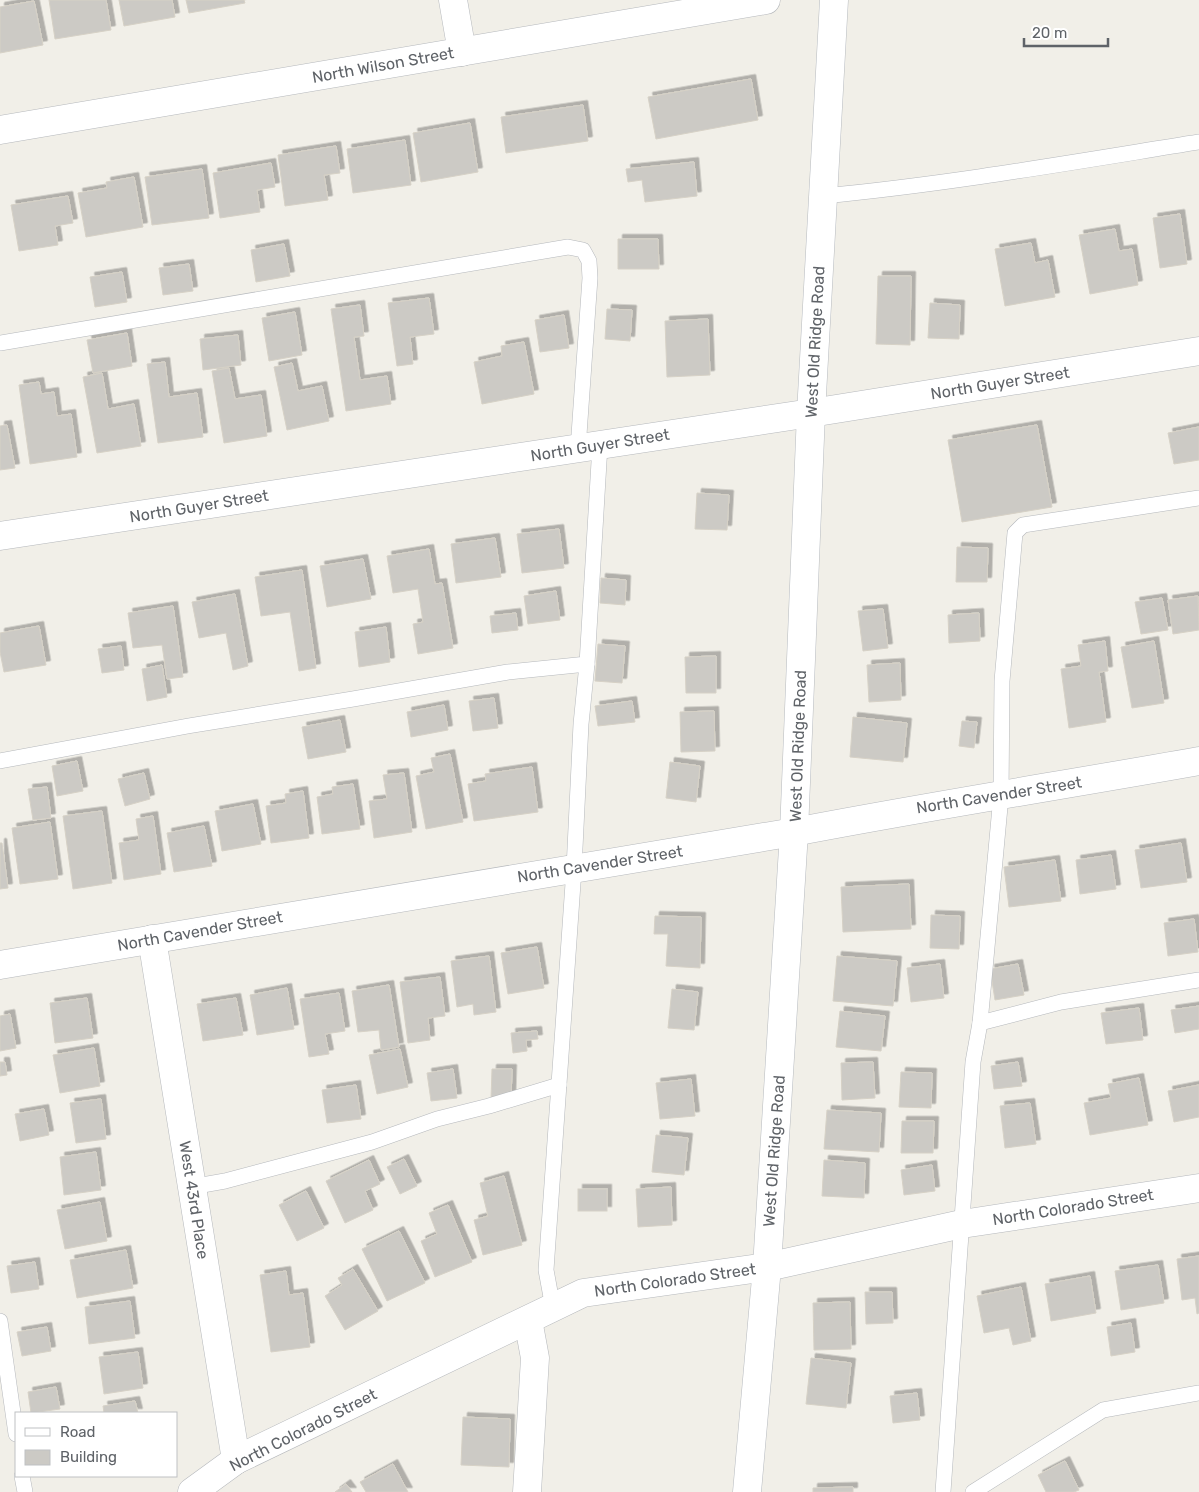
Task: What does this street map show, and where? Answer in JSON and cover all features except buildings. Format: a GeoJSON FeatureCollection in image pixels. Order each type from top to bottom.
{"type":"FeatureCollection","features":[{"type":"Feature","properties":{"kind":"street"},"geometry":{"type":"LineString","coordinates":[[453,0],[462,52]]}},
{"type":"Feature","properties":{"kind":"street","name":"North Wilson Street"},"geometry":{"type":"LineString","coordinates":[[0,130],[766,0]]}},
{"type":"Feature","properties":{"kind":"street","name":"West Old Ridge Road"},"geometry":{"type":"LineString","coordinates":[[747,1492],[767,1267],[794,832],[811,413],[834,0]]}},
{"type":"Feature","properties":{"kind":"street","name":"North Guyer Street"},"geometry":{"type":"LineString","coordinates":[[0,536],[1199,352]]}},
{"type":"Feature","properties":{"kind":"street","name":"North Cavender Street"},"geometry":{"type":"LineString","coordinates":[[0,965],[794,832],[901,811],[1001,796],[1199,761]]}},
{"type":"Feature","properties":{"kind":"street","name":"West 43rd Place"},"geometry":{"type":"LineString","coordinates":[[152,939],[236,1460]]}},
{"type":"Feature","properties":{"kind":"street","name":"North Colorado Street"},"geometry":{"type":"LineString","coordinates":[[192,1492],[236,1460],[583,1293],[767,1267],[962,1224],[1199,1188]]}},
{"type":"Feature","properties":{"kind":"street"},"geometry":{"type":"LineString","coordinates":[[527,1492],[535,1358],[528,1320]]}},
{"type":"Feature","properties":{"kind":"lane"},"geometry":{"type":"LineString","coordinates":[[823,196],[883,190],[1199,142]]}},
{"type":"Feature","properties":{"kind":"lane"},"geometry":{"type":"LineString","coordinates":[[0,343],[568,247],[583,250],[589,261],[590,278],[587,664],[581,724],[574,869],[546,1270],[553,1308]]}},
{"type":"Feature","properties":{"kind":"lane"},"geometry":{"type":"LineString","coordinates":[[942,1492],[973,1062],[980,1023],[1001,796],[1002,681],[1015,533],[1023,525],[1199,498]]}},
{"type":"Feature","properties":{"kind":"lane"},"geometry":{"type":"LineString","coordinates":[[0,761],[188,726],[508,672],[587,664]]}},
{"type":"Feature","properties":{"kind":"lane"},"geometry":{"type":"LineString","coordinates":[[980,1023],[1061,1002],[1199,980]]}},
{"type":"Feature","properties":{"kind":"lane"},"geometry":{"type":"LineString","coordinates":[[191,1187],[225,1181],[372,1142],[437,1119],[559,1085]]}},
{"type":"Feature","properties":{"kind":"lane"},"geometry":{"type":"LineString","coordinates":[[0,1321],[15,1427]]}},
{"type":"Feature","properties":{"kind":"lane"},"geometry":{"type":"LineString","coordinates":[[973,1492],[1103,1410],[1199,1393]]}},
{"type":"Feature","properties":{"kind":"lane"},"geometry":{"type":"LineString","coordinates":[[22,1477],[25,1492]]}}]}
